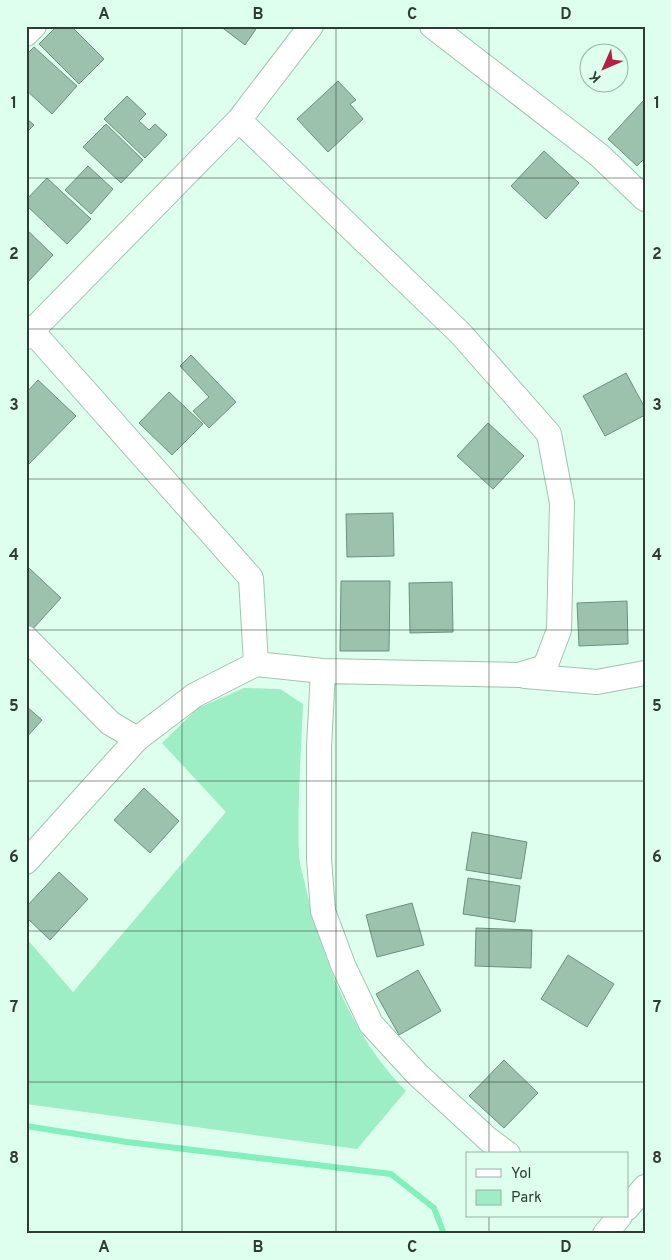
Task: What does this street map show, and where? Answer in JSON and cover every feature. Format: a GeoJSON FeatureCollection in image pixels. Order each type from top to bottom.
{"type":"FeatureCollection","features":[{"type":"Feature","properties":{"kind":"street"},"geometry":{"type":"LineString","coordinates":[[26,34],[34,26]]}},
{"type":"Feature","properties":{"kind":"street"},"geometry":{"type":"LineString","coordinates":[[256,664],[251,578],[29,334],[240,120],[311,26]]}},
{"type":"Feature","properties":{"kind":"street"},"geometry":{"type":"LineString","coordinates":[[432,26],[599,155],[645,198]]}},
{"type":"Feature","properties":{"kind":"street"},"geometry":{"type":"LineString","coordinates":[[240,120],[461,334],[549,434],[562,503],[559,630],[544,667],[519,675]]}},
{"type":"Feature","properties":{"kind":"street"},"geometry":{"type":"LineString","coordinates":[[26,638],[110,723],[138,739]]}},
{"type":"Feature","properties":{"kind":"street"},"geometry":{"type":"LineString","coordinates":[[26,862],[138,739],[195,695],[256,664],[323,671],[519,675],[597,682],[645,673]]}},
{"type":"Feature","properties":{"kind":"street"},"geometry":{"type":"LineString","coordinates":[[323,671],[319,747],[319,859],[323,911],[340,956],[371,1024],[417,1074],[489,1140],[505,1152]]}},
{"type":"Feature","properties":{"kind":"street"},"geometry":{"type":"LineString","coordinates":[[628,1207],[645,1188]]}},
{"type":"Feature","properties":{"kind":"green space"},"geometry":{"type":"Polygon","coordinates":[[[244,688],[280,689],[303,704],[299,856],[314,920],[332,973],[356,1024],[371,1048],[406,1091],[357,1149],[26,1104],[26,938],[73,992],[226,812],[162,743],[198,708],[244,688]]]}},
{"type":"Feature","properties":{"kind":"building"},"geometry":{"type":"Polygon","coordinates":[[[57,26],[71,26],[104,59],[79,84],[39,44],[57,26]]]}},
{"type":"Feature","properties":{"kind":"building"},"geometry":{"type":"Polygon","coordinates":[[[220,26],[258,26],[245,45],[220,26]]]}},
{"type":"Feature","properties":{"kind":"building"},"geometry":{"type":"Polygon","coordinates":[[[34,47],[77,86],[52,114],[26,90],[26,55],[34,47]]]}},
{"type":"Feature","properties":{"kind":"building"},"geometry":{"type":"Polygon","coordinates":[[[338,81],[356,100],[350,104],[363,119],[328,152],[297,119],[338,81]]]}},
{"type":"Feature","properties":{"kind":"building"},"geometry":{"type":"Polygon","coordinates":[[[127,96],[146,114],[139,121],[149,130],[155,124],[167,135],[145,158],[104,119],[127,96]]]}},
{"type":"Feature","properties":{"kind":"building"},"geometry":{"type":"Polygon","coordinates":[[[644,100],[645,158],[637,166],[608,139],[644,100]]]}},
{"type":"Feature","properties":{"kind":"building"},"geometry":{"type":"Polygon","coordinates":[[[26,118],[34,125],[26,133],[26,118]]]}},
{"type":"Feature","properties":{"kind":"building"},"geometry":{"type":"Polygon","coordinates":[[[106,124],[143,160],[121,183],[83,147],[106,124]]]}},
{"type":"Feature","properties":{"kind":"building"},"geometry":{"type":"Polygon","coordinates":[[[544,151],[579,183],[546,219],[511,186],[544,151]]]}},
{"type":"Feature","properties":{"kind":"building"},"geometry":{"type":"Polygon","coordinates":[[[88,166],[113,189],[91,214],[65,190],[88,166]]]}},
{"type":"Feature","properties":{"kind":"building"},"geometry":{"type":"Polygon","coordinates":[[[47,178],[91,219],[67,244],[26,205],[26,200],[47,178]]]}},
{"type":"Feature","properties":{"kind":"building"},"geometry":{"type":"Polygon","coordinates":[[[26,229],[53,255],[28,282],[26,281],[26,229]]]}},
{"type":"Feature","properties":{"kind":"building"},"geometry":{"type":"Polygon","coordinates":[[[191,355],[236,402],[209,428],[193,411],[209,397],[180,366],[191,355]]]}},
{"type":"Feature","properties":{"kind":"building"},"geometry":{"type":"Polygon","coordinates":[[[626,373],[645,408],[645,415],[605,436],[583,396],[626,373]]]}},
{"type":"Feature","properties":{"kind":"building"},"geometry":{"type":"Polygon","coordinates":[[[38,380],[76,416],[26,467],[26,393],[38,380]]]}},
{"type":"Feature","properties":{"kind":"building"},"geometry":{"type":"Polygon","coordinates":[[[169,392],[203,424],[172,455],[139,423],[169,392]]]}},
{"type":"Feature","properties":{"kind":"building"},"geometry":{"type":"Polygon","coordinates":[[[488,423],[524,456],[493,489],[457,456],[488,423]]]}},
{"type":"Feature","properties":{"kind":"building"},"geometry":{"type":"Polygon","coordinates":[[[393,513],[394,556],[347,557],[346,514],[393,513]]]}},
{"type":"Feature","properties":{"kind":"building"},"geometry":{"type":"Polygon","coordinates":[[[29,568],[61,598],[30,632],[26,629],[26,570],[29,568]]]}},
{"type":"Feature","properties":{"kind":"building"},"geometry":{"type":"Polygon","coordinates":[[[341,581],[390,581],[389,651],[340,651],[341,581]]]}},
{"type":"Feature","properties":{"kind":"building"},"geometry":{"type":"Polygon","coordinates":[[[452,582],[453,632],[410,633],[409,583],[452,582]]]}},
{"type":"Feature","properties":{"kind":"building"},"geometry":{"type":"Polygon","coordinates":[[[627,601],[628,644],[579,646],[577,603],[627,601]]]}},
{"type":"Feature","properties":{"kind":"building"},"geometry":{"type":"Polygon","coordinates":[[[26,706],[42,720],[26,738],[26,706]]]}},
{"type":"Feature","properties":{"kind":"building"},"geometry":{"type":"Polygon","coordinates":[[[144,788],[179,821],[150,853],[114,820],[144,788]]]}},
{"type":"Feature","properties":{"kind":"building"},"geometry":{"type":"Polygon","coordinates":[[[472,832],[527,842],[521,879],[466,870],[472,832]]]}},
{"type":"Feature","properties":{"kind":"building"},"geometry":{"type":"Polygon","coordinates":[[[59,872],[88,899],[50,940],[26,917],[26,907],[59,872]]]}},
{"type":"Feature","properties":{"kind":"building"},"geometry":{"type":"Polygon","coordinates":[[[468,878],[520,886],[515,922],[463,914],[468,878]]]}},
{"type":"Feature","properties":{"kind":"building"},"geometry":{"type":"Polygon","coordinates":[[[412,903],[424,945],[377,957],[366,915],[412,903]]]}},
{"type":"Feature","properties":{"kind":"building"},"geometry":{"type":"Polygon","coordinates":[[[476,928],[532,930],[531,968],[475,966],[476,928]]]}},
{"type":"Feature","properties":{"kind":"building"},"geometry":{"type":"Polygon","coordinates":[[[568,955],[614,984],[587,1027],[541,999],[568,955]]]}},
{"type":"Feature","properties":{"kind":"building"},"geometry":{"type":"Polygon","coordinates":[[[418,970],[441,1011],[399,1035],[376,994],[418,970]]]}},
{"type":"Feature","properties":{"kind":"building"},"geometry":{"type":"Polygon","coordinates":[[[504,1060],[538,1093],[504,1128],[469,1096],[504,1060]]]}},
{"type":"Feature","properties":{"kind":"waterway"},"geometry":{"type":"LineString","coordinates":[[26,1126],[127,1142],[391,1174],[434,1208],[444,1234]]}}]}
